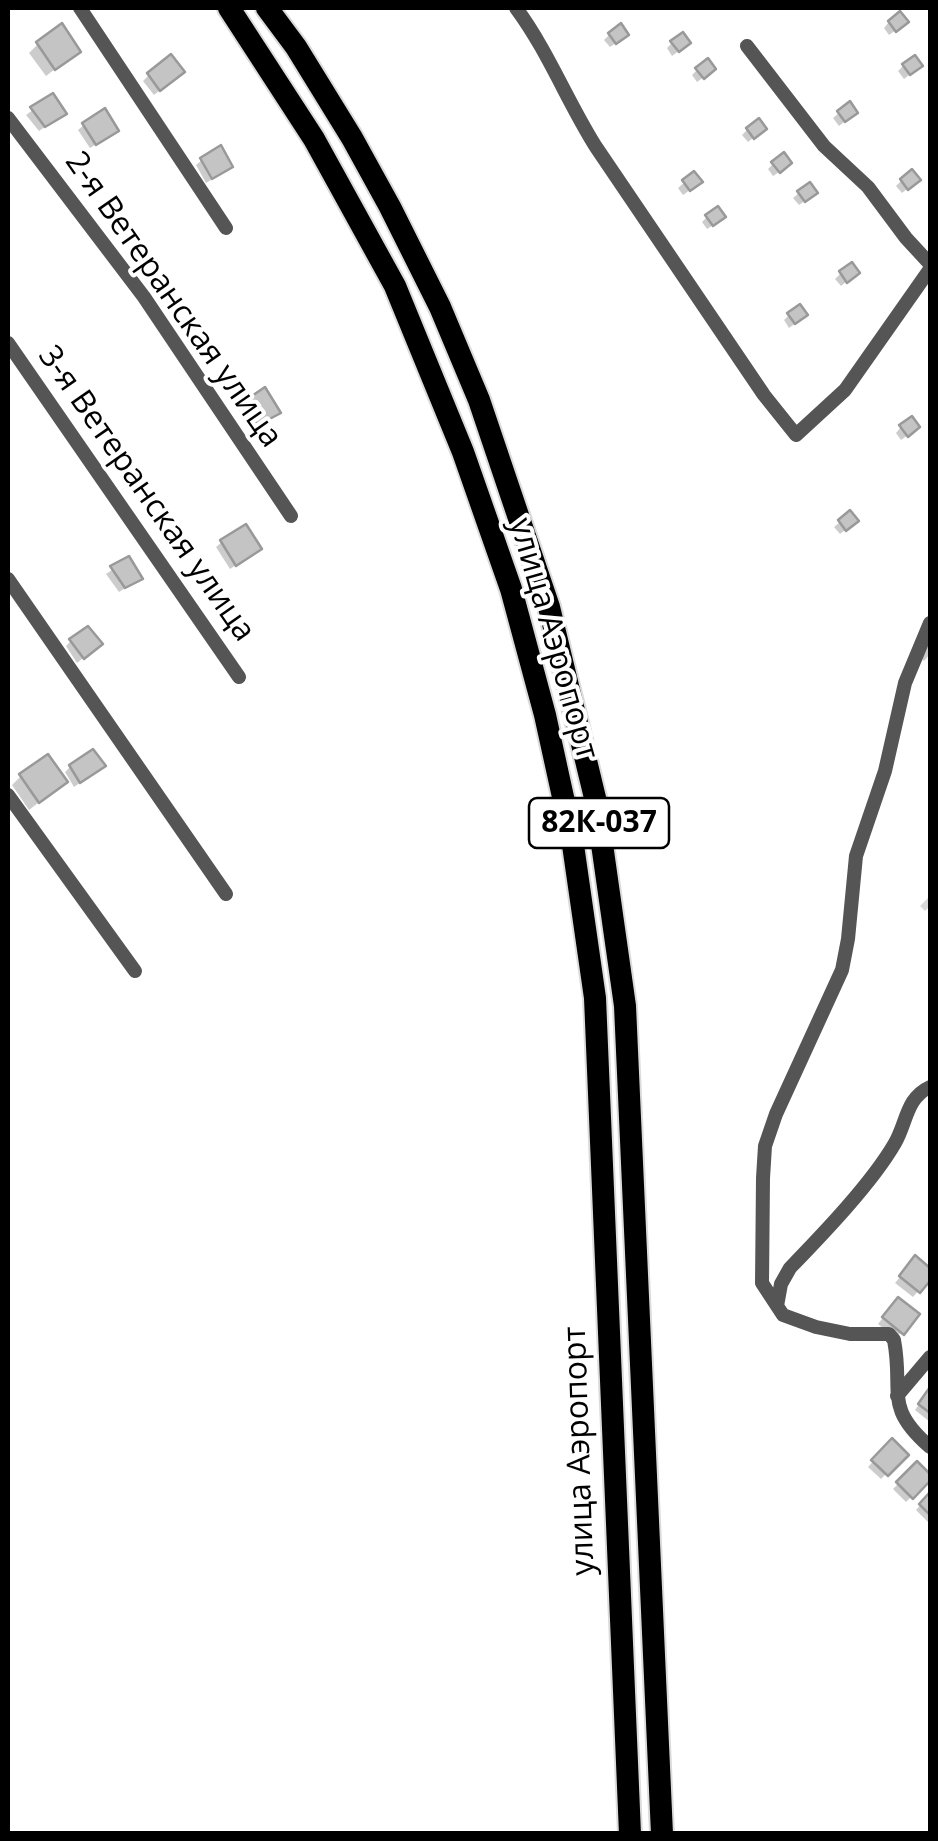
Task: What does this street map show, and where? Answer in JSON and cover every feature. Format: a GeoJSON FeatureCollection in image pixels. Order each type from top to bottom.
{"type":"FeatureCollection","features":[{"type":"Feature","properties":{"kind":"main road","name":"улица Аэропорт"},"geometry":{"type":"LineString","coordinates":[[229,8],[314,140],[395,286],[463,452],[511,589],[545,715],[572,838],[595,998],[622,1708]]}},
{"type":"Feature","properties":{"kind":"main road","name":"улица Аэропорт"},"geometry":{"type":"LineString","coordinates":[[267,8],[296,47],[380,190],[440,308],[479,400],[549,608],[596,802],[625,1006],[658,1708]]}},
{"type":"Feature","properties":{"kind":"main road"},"geometry":{"type":"LineString","coordinates":[[613,1834],[622,1708]]}},
{"type":"Feature","properties":{"kind":"main road"},"geometry":{"type":"LineString","coordinates":[[622,1708],[630,1834]]}},
{"type":"Feature","properties":{"kind":"main road"},"geometry":{"type":"LineString","coordinates":[[658,1708],[662,1834]]}},
{"type":"Feature","properties":{"kind":"main road"},"geometry":{"type":"LineString","coordinates":[[658,1708],[676,1834]]}},
{"type":"Feature","properties":{"kind":"street"},"geometry":{"type":"LineString","coordinates":[[80,8],[226,228]]}},
{"type":"Feature","properties":{"kind":"street"},"geometry":{"type":"LineString","coordinates":[[516,8],[538,37],[574,112],[596,147],[764,395],[796,435],[846,390],[930,267],[868,187],[824,146],[747,46]]}},
{"type":"Feature","properties":{"kind":"street","name":"2-я Ветеранская улица"},"geometry":{"type":"LineString","coordinates":[[8,118],[144,297],[291,516]]}},
{"type":"Feature","properties":{"kind":"street","name":"3-я Ветеранская улица"},"geometry":{"type":"LineString","coordinates":[[8,343],[240,676]]}},
{"type":"Feature","properties":{"kind":"street"},"geometry":{"type":"LineString","coordinates":[[8,579],[226,894]]}},
{"type":"Feature","properties":{"kind":"street"},"geometry":{"type":"LineString","coordinates":[[930,623],[905,682],[885,771],[856,856],[842,970],[765,1146],[762,1283],[783,1315],[816,1328],[850,1334],[889,1334],[896,1347],[897,1396],[902,1417],[930,1448]]}},
{"type":"Feature","properties":{"kind":"street"},"geometry":{"type":"LineString","coordinates":[[8,795],[135,971]]}},
{"type":"Feature","properties":{"kind":"street"},"geometry":{"type":"LineString","coordinates":[[778,1306],[781,1284],[790,1268],[882,1161],[896,1141],[918,1092],[930,1087]]}},
{"type":"Feature","properties":{"kind":"street"},"geometry":{"type":"LineString","coordinates":[[897,1396],[930,1357]]}},
{"type":"Feature","properties":{"kind":"building"},"geometry":{"type":"Polygon","coordinates":[[[900,11],[909,22],[896,32],[888,21],[900,11]]]}},
{"type":"Feature","properties":{"kind":"building"},"geometry":{"type":"Polygon","coordinates":[[[62,23],[81,52],[55,70],[36,42],[62,23]]]}},
{"type":"Feature","properties":{"kind":"building"},"geometry":{"type":"Polygon","coordinates":[[[621,23],[629,35],[616,44],[608,33],[621,23]]]}},
{"type":"Feature","properties":{"kind":"building"},"geometry":{"type":"Polygon","coordinates":[[[683,32],[691,43],[679,52],[670,41],[683,32]]]}},
{"type":"Feature","properties":{"kind":"building"},"geometry":{"type":"Polygon","coordinates":[[[171,54],[185,72],[160,91],[147,73],[171,54]]]}},
{"type":"Feature","properties":{"kind":"building"},"geometry":{"type":"Polygon","coordinates":[[[915,55],[923,66],[910,75],[902,64],[915,55]]]}},
{"type":"Feature","properties":{"kind":"building"},"geometry":{"type":"Polygon","coordinates":[[[708,58],[716,69],[704,79],[695,68],[708,58]]]}},
{"type":"Feature","properties":{"kind":"building"},"geometry":{"type":"Polygon","coordinates":[[[53,93],[67,114],[45,127],[30,107],[53,93]]]}},
{"type":"Feature","properties":{"kind":"building"},"geometry":{"type":"Polygon","coordinates":[[[850,101],[858,113],[845,122],[837,111],[850,101]]]}},
{"type":"Feature","properties":{"kind":"building"},"geometry":{"type":"Polygon","coordinates":[[[105,108],[119,131],[96,145],[82,123],[105,108]]]}},
{"type":"Feature","properties":{"kind":"building"},"geometry":{"type":"Polygon","coordinates":[[[759,118],[767,129],[754,139],[746,128],[759,118]]]}},
{"type":"Feature","properties":{"kind":"building"},"geometry":{"type":"Polygon","coordinates":[[[221,145],[233,167],[212,179],[200,158],[221,145]]]}},
{"type":"Feature","properties":{"kind":"building"},"geometry":{"type":"Polygon","coordinates":[[[784,152],[792,163],[780,173],[771,162],[784,152]]]}},
{"type":"Feature","properties":{"kind":"building"},"geometry":{"type":"Polygon","coordinates":[[[912,169],[921,180],[908,190],[900,179],[912,169]]]}},
{"type":"Feature","properties":{"kind":"building"},"geometry":{"type":"Polygon","coordinates":[[[694,171],[703,182],[690,191],[682,180],[694,171]]]}},
{"type":"Feature","properties":{"kind":"building"},"geometry":{"type":"Polygon","coordinates":[[[810,182],[818,193],[805,202],[797,191],[810,182]]]}},
{"type":"Feature","properties":{"kind":"building"},"geometry":{"type":"Polygon","coordinates":[[[718,206],[726,217],[713,226],[705,215],[718,206]]]}},
{"type":"Feature","properties":{"kind":"building"},"geometry":{"type":"Polygon","coordinates":[[[852,262],[860,273],[847,283],[839,271],[852,262]]]}},
{"type":"Feature","properties":{"kind":"building"},"geometry":{"type":"Polygon","coordinates":[[[800,304],[808,315],[795,324],[787,313],[800,304]]]}},
{"type":"Feature","properties":{"kind":"building"},"geometry":{"type":"Polygon","coordinates":[[[265,387],[281,413],[258,425],[243,402],[265,387]]]}},
{"type":"Feature","properties":{"kind":"building"},"geometry":{"type":"Polygon","coordinates":[[[912,416],[920,427],[908,437],[899,425],[912,416]]]}},
{"type":"Feature","properties":{"kind":"building"},"geometry":{"type":"Polygon","coordinates":[[[850,510],[859,521],[846,531],[838,520],[850,510]]]}},
{"type":"Feature","properties":{"kind":"building"},"geometry":{"type":"Polygon","coordinates":[[[246,524],[262,549],[236,566],[220,540],[246,524]]]}},
{"type":"Feature","properties":{"kind":"building"},"geometry":{"type":"Polygon","coordinates":[[[129,556],[143,579],[125,588],[110,566],[129,556]]]}},
{"type":"Feature","properties":{"kind":"building"},"geometry":{"type":"Polygon","coordinates":[[[88,626],[103,644],[84,659],[69,639],[88,626]]]}},
{"type":"Feature","properties":{"kind":"building"},"geometry":{"type":"Polygon","coordinates":[[[93,749],[106,766],[80,783],[69,765],[93,749]]]}},
{"type":"Feature","properties":{"kind":"building"},"geometry":{"type":"Polygon","coordinates":[[[48,754],[68,782],[39,803],[19,774],[48,754]]]}},
{"type":"Feature","properties":{"kind":"building"},"geometry":{"type":"Polygon","coordinates":[[[915,1255],[930,1268],[930,1281],[920,1293],[899,1276],[915,1255]]]}},
{"type":"Feature","properties":{"kind":"building"},"geometry":{"type":"Polygon","coordinates":[[[898,1297],[920,1314],[904,1335],[882,1317],[898,1297]]]}},
{"type":"Feature","properties":{"kind":"building"},"geometry":{"type":"Polygon","coordinates":[[[930,1387],[930,1413],[918,1404],[930,1387]]]}},
{"type":"Feature","properties":{"kind":"building"},"geometry":{"type":"Polygon","coordinates":[[[892,1438],[909,1455],[888,1476],[871,1460],[892,1438]]]}},
{"type":"Feature","properties":{"kind":"building"},"geometry":{"type":"Polygon","coordinates":[[[917,1461],[930,1474],[930,1481],[913,1499],[896,1482],[917,1461]]]}},
{"type":"Feature","properties":{"kind":"building"},"geometry":{"type":"Polygon","coordinates":[[[930,1492],[930,1515],[919,1504],[930,1492]]]}},
{"type":"Feature","properties":{"kind":"tunnel"},"geometry":{"type":"LineString","coordinates":[[925,901],[930,906]]}}]}
